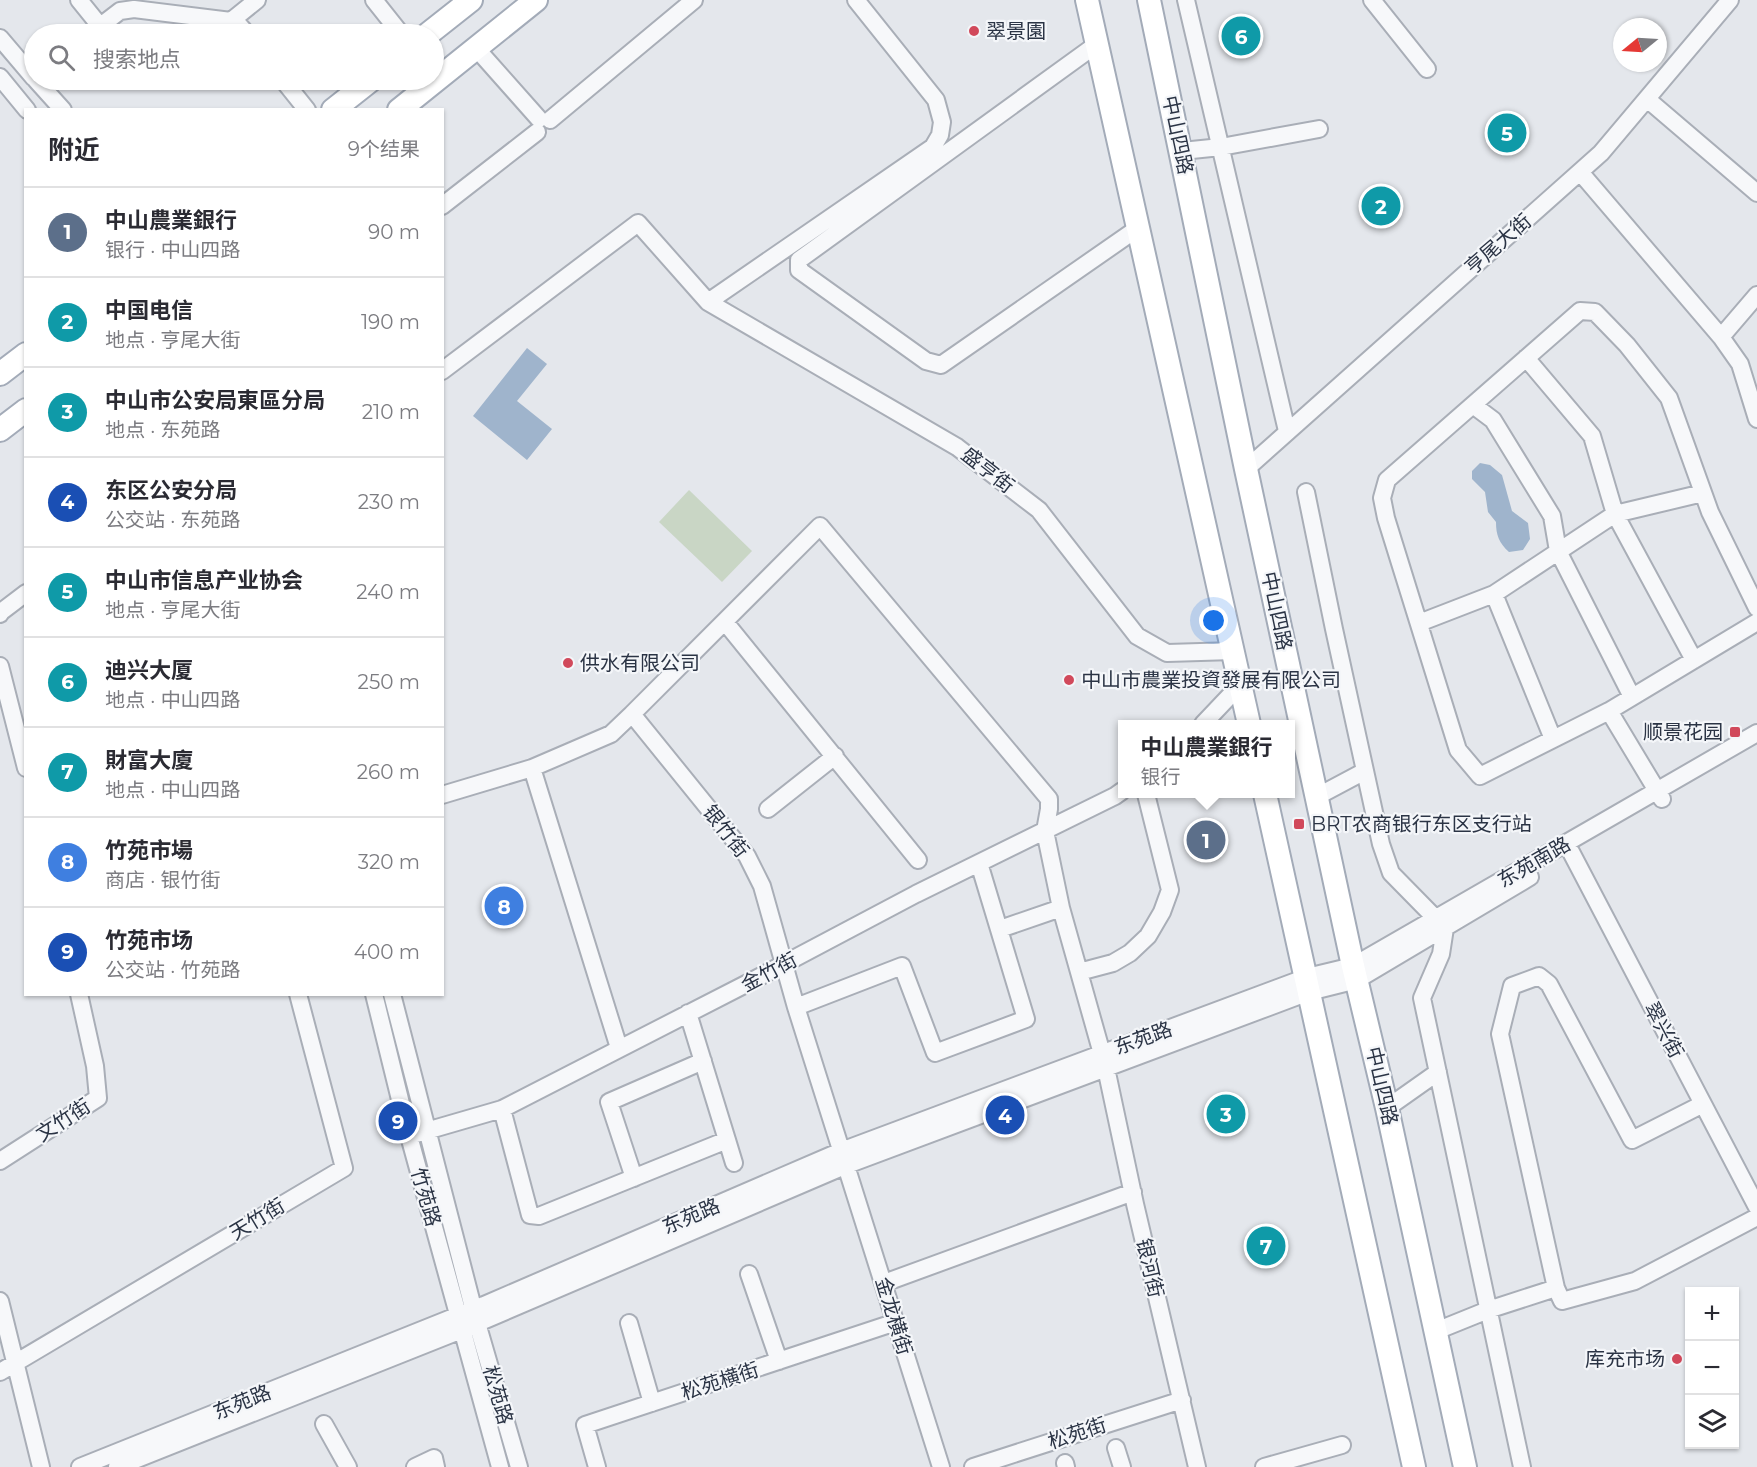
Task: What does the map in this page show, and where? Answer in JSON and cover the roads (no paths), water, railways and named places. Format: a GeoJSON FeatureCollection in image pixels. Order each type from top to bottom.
{"type":"FeatureCollection","features":[{"type":"Feature","properties":{"kind":"main road"},"geometry":{"type":"LineString","coordinates":[[441,24],[471,0]]}},
{"type":"Feature","properties":{"kind":"main road"},"geometry":{"type":"LineString","coordinates":[[444,74],[536,0]]}},
{"type":"Feature","properties":{"kind":"main road"},"geometry":{"type":"LineString","coordinates":[[1088,0],[1248,720]]}},
{"type":"Feature","properties":{"kind":"main road","name":"中山四路"},"geometry":{"type":"LineString","coordinates":[[1149,0],[1246,469],[1465,1467]]}},
{"type":"Feature","properties":{"kind":"main road"},"geometry":{"type":"LineString","coordinates":[[336,108],[358,90]]}},
{"type":"Feature","properties":{"kind":"main road"},"geometry":{"type":"LineString","coordinates":[[401,108],[424,90]]}},
{"type":"Feature","properties":{"kind":"main road"},"geometry":{"type":"LineString","coordinates":[[0,375],[24,356]]}},
{"type":"Feature","properties":{"kind":"main road"},"geometry":{"type":"LineString","coordinates":[[0,430],[24,412]]}},
{"type":"Feature","properties":{"kind":"main road"},"geometry":{"type":"LineString","coordinates":[[1266,798],[1414,1467]]}},
{"type":"Feature","properties":{"kind":"street"},"geometry":{"type":"LineString","coordinates":[[79,0],[92,24]]}},
{"type":"Feature","properties":{"kind":"street"},"geometry":{"type":"LineString","coordinates":[[231,21],[233,0]]}},
{"type":"Feature","properties":{"kind":"street"},"geometry":{"type":"LineString","coordinates":[[231,21],[257,0]]}},
{"type":"Feature","properties":{"kind":"street"},"geometry":{"type":"LineString","coordinates":[[374,0],[392,24]]}},
{"type":"Feature","properties":{"kind":"street"},"geometry":{"type":"LineString","coordinates":[[444,204],[694,0]]}},
{"type":"Feature","properties":{"kind":"street"},"geometry":{"type":"LineString","coordinates":[[708,302],[933,147],[940,135],[942,122],[936,100],[856,0]]}},
{"type":"Feature","properties":{"kind":"street"},"geometry":{"type":"LineString","coordinates":[[1186,0],[1287,431]]}},
{"type":"Feature","properties":{"kind":"street"},"geometry":{"type":"LineString","coordinates":[[1372,0],[1427,69]]}},
{"type":"Feature","properties":{"kind":"street","name":"亨尾大街"},"geometry":{"type":"LineString","coordinates":[[1246,469],[1601,153],[1730,0]]}},
{"type":"Feature","properties":{"kind":"street"},"geometry":{"type":"LineString","coordinates":[[103,24],[128,5],[231,21],[237,24]]}},
{"type":"Feature","properties":{"kind":"street"},"geometry":{"type":"LineString","coordinates":[[0,38],[24,66]]}},
{"type":"Feature","properties":{"kind":"street"},"geometry":{"type":"LineString","coordinates":[[1097,44],[799,260],[799,270],[926,361],[941,365],[1138,228]]}},
{"type":"Feature","properties":{"kind":"street"},"geometry":{"type":"LineString","coordinates":[[476,48],[542,124]]}},
{"type":"Feature","properties":{"kind":"street"},"geometry":{"type":"LineString","coordinates":[[0,77],[25,108]]}},
{"type":"Feature","properties":{"kind":"street"},"geometry":{"type":"LineString","coordinates":[[45,90],[61,108]]}},
{"type":"Feature","properties":{"kind":"street"},"geometry":{"type":"LineString","coordinates":[[291,90],[305,108]]}},
{"type":"Feature","properties":{"kind":"street"},"geometry":{"type":"LineString","coordinates":[[1647,99],[1757,193]]}},
{"type":"Feature","properties":{"kind":"street"},"geometry":{"type":"LineString","coordinates":[[1182,151],[1221,147],[1319,129]]}},
{"type":"Feature","properties":{"kind":"street"},"geometry":{"type":"LineString","coordinates":[[1580,172],[1721,337],[1740,364],[1757,419]]}},
{"type":"Feature","properties":{"kind":"street","name":"盛亨街"},"geometry":{"type":"LineString","coordinates":[[444,369],[638,223],[708,302],[957,447],[1039,510],[1137,636],[1167,653],[1234,651]]}},
{"type":"Feature","properties":{"kind":"street"},"geometry":{"type":"LineString","coordinates":[[1721,337],[1757,295]]}},
{"type":"Feature","properties":{"kind":"street"},"geometry":{"type":"LineString","coordinates":[[1757,608],[1710,512],[1669,398],[1626,345],[1595,312],[1580,311],[1387,480],[1382,498],[1386,519],[1458,750],[1480,776],[1609,711],[1757,622]]}},
{"type":"Feature","properties":{"kind":"street"},"geometry":{"type":"LineString","coordinates":[[1526,358],[1592,436],[1615,514],[1694,660]]}},
{"type":"Feature","properties":{"kind":"street"},"geometry":{"type":"LineString","coordinates":[[1473,405],[1492,420],[1552,516],[1558,551],[1632,698]]}},
{"type":"Feature","properties":{"kind":"street"},"geometry":{"type":"LineString","coordinates":[[1306,492],[1381,844],[1391,873],[1440,923],[1441,954],[1422,998],[1522,1467]]}},
{"type":"Feature","properties":{"kind":"street"},"geometry":{"type":"LineString","coordinates":[[1419,623],[1494,594],[1615,514],[1703,493]]}},
{"type":"Feature","properties":{"kind":"street","name":"银河街"},"geometry":{"type":"LineString","coordinates":[[725,622],[820,526],[1048,800],[1049,809],[1045,831],[1061,908],[1104,1060],[1132,1192],[1197,1467]]}},
{"type":"Feature","properties":{"kind":"street"},"geometry":{"type":"LineString","coordinates":[[1494,594],[1553,739]]}},
{"type":"Feature","properties":{"kind":"street"},"geometry":{"type":"LineString","coordinates":[[0,614],[24,595]]}},
{"type":"Feature","properties":{"kind":"street"},"geometry":{"type":"LineString","coordinates":[[444,794],[532,768],[611,734],[725,622],[918,860]]}},
{"type":"Feature","properties":{"kind":"street"},"geometry":{"type":"LineString","coordinates":[[0,666],[24,760]]}},
{"type":"Feature","properties":{"kind":"street"},"geometry":{"type":"LineString","coordinates":[[1207,720],[1240,686]]}},
{"type":"Feature","properties":{"kind":"street"},"geometry":{"type":"LineString","coordinates":[[1609,711],[1659,795]]}},
{"type":"Feature","properties":{"kind":"street","name":"银竹街"},"geometry":{"type":"LineString","coordinates":[[632,714],[747,856],[762,886],[796,1007],[844,1158]]}},
{"type":"Feature","properties":{"kind":"street","name":"东苑南路"},"geometry":{"type":"LineString","coordinates":[[1440,923],[1571,852],[1757,734]]}},
{"type":"Feature","properties":{"kind":"street","name":"东苑南路"},"geometry":{"type":"LineString","coordinates":[[1308,985],[1355,973],[1659,795],[1757,747]]}},
{"type":"Feature","properties":{"kind":"street"},"geometry":{"type":"LineString","coordinates":[[768,809],[835,756]]}},
{"type":"Feature","properties":{"kind":"street"},"geometry":{"type":"LineString","coordinates":[[532,768],[619,1048]]}},
{"type":"Feature","properties":{"kind":"street"},"geometry":{"type":"LineString","coordinates":[[1318,796],[1365,771]]}},
{"type":"Feature","properties":{"kind":"street","name":"金竹街"},"geometry":{"type":"LineString","coordinates":[[409,1136],[502,1109],[1118,793]]}},
{"type":"Feature","properties":{"kind":"street"},"geometry":{"type":"LineString","coordinates":[[1079,972],[1113,963],[1130,953],[1148,936],[1162,912],[1170,890],[1147,798]]}},
{"type":"Feature","properties":{"kind":"street","name":"翠兴街"},"geometry":{"type":"LineString","coordinates":[[1571,852],[1757,1207]]}},
{"type":"Feature","properties":{"kind":"street"},"geometry":{"type":"LineString","coordinates":[[796,1007],[902,966],[935,1053],[1026,1019],[979,863]]}},
{"type":"Feature","properties":{"kind":"street"},"geometry":{"type":"LineString","coordinates":[[1000,929],[1061,908]]}},
{"type":"Feature","properties":{"kind":"street"},"geometry":{"type":"LineString","coordinates":[[1703,1104],[1632,1140],[1549,984],[1539,976],[1512,986],[1500,1034],[1556,1288],[1562,1301],[1635,1281],[1757,1217]]}},
{"type":"Feature","properties":{"kind":"street","name":"东苑路"},"geometry":{"type":"LineString","coordinates":[[117,1467],[844,1158],[1308,985]]}},
{"type":"Feature","properties":{"kind":"street","name":"文竹街"},"geometry":{"type":"LineString","coordinates":[[0,1161],[98,1098],[95,1066],[79,996]]}},
{"type":"Feature","properties":{"kind":"street","name":"天竹街"},"geometry":{"type":"LineString","coordinates":[[0,1371],[344,1168],[299,996]]}},
{"type":"Feature","properties":{"kind":"street","name":"竹苑路"},"geometry":{"type":"LineString","coordinates":[[374,996],[409,1136],[469,1319]]}},
{"type":"Feature","properties":{"kind":"street","name":"竹苑路"},"geometry":{"type":"LineString","coordinates":[[393,996],[427,1131],[469,1319]]}},
{"type":"Feature","properties":{"kind":"street"},"geometry":{"type":"LineString","coordinates":[[688,1013],[734,1163]]}},
{"type":"Feature","properties":{"kind":"street"},"geometry":{"type":"LineString","coordinates":[[634,1178],[609,1102],[702,1061]]}},
{"type":"Feature","properties":{"kind":"street"},"geometry":{"type":"LineString","coordinates":[[1388,1108],[1438,1072]]}},
{"type":"Feature","properties":{"kind":"street"},"geometry":{"type":"LineString","coordinates":[[502,1109],[530,1215],[539,1216],[727,1140]]}},
{"type":"Feature","properties":{"kind":"street","name":"金龙横街"},"geometry":{"type":"LineString","coordinates":[[844,1158],[941,1467]]}},
{"type":"Feature","properties":{"kind":"street"},"geometry":{"type":"LineString","coordinates":[[884,1283],[1132,1192]]}},
{"type":"Feature","properties":{"kind":"street"},"geometry":{"type":"LineString","coordinates":[[749,1274],[779,1361]]}},
{"type":"Feature","properties":{"kind":"street"},"geometry":{"type":"LineString","coordinates":[[1436,1330],[1556,1288]]}},
{"type":"Feature","properties":{"kind":"street"},"geometry":{"type":"LineString","coordinates":[[0,1301],[41,1467]]}},
{"type":"Feature","properties":{"kind":"street","name":"东苑路"},"geometry":{"type":"LineString","coordinates":[[80,1467],[469,1319]]}},
{"type":"Feature","properties":{"kind":"street","name":"松苑路"},"geometry":{"type":"LineString","coordinates":[[469,1319],[500,1467]]}},
{"type":"Feature","properties":{"kind":"street","name":"松苑路"},"geometry":{"type":"LineString","coordinates":[[469,1319],[519,1467]]}},
{"type":"Feature","properties":{"kind":"street","name":"松苑横街"},"geometry":{"type":"LineString","coordinates":[[597,1467],[585,1425],[896,1322]]}},
{"type":"Feature","properties":{"kind":"street"},"geometry":{"type":"LineString","coordinates":[[629,1323],[652,1403]]}},
{"type":"Feature","properties":{"kind":"street","name":"松苑街"},"geometry":{"type":"LineString","coordinates":[[973,1467],[1182,1400]]}},
{"type":"Feature","properties":{"kind":"street"},"geometry":{"type":"LineString","coordinates":[[324,1424],[348,1467]]}},
{"type":"Feature","properties":{"kind":"street"},"geometry":{"type":"LineString","coordinates":[[1264,1467],[1342,1445]]}},
{"type":"Feature","properties":{"kind":"street"},"geometry":{"type":"LineString","coordinates":[[1116,1448],[1122,1467]]}},
{"type":"Feature","properties":{"kind":"street"},"geometry":{"type":"LineString","coordinates":[[415,1467],[434,1458],[436,1467]]}},
{"type":"Feature","properties":{"kind":"water"},"geometry":{"type":"Polygon","coordinates":[[[527,348],[547,364],[517,401],[552,429],[527,460],[473,416],[527,348]]]}},
{"type":"Feature","properties":{"kind":"water"},"geometry":{"type":"Polygon","coordinates":[[[1480,463],[1490,465],[1502,475],[1512,511],[1528,523],[1530,539],[1523,550],[1509,552],[1499,538],[1496,522],[1488,512],[1485,492],[1472,479],[1472,471],[1480,463]]]}},
{"type":"Feature","properties":{"kind":"place","name":"翠景園"},"geometry":{"type":"Point","coordinates":[974,31]}},
{"type":"Feature","properties":{"kind":"place","name":"迪兴大厦"},"geometry":{"type":"Point","coordinates":[1241,36]}},
{"type":"Feature","properties":{"kind":"place","name":"中山市信息产业协会"},"geometry":{"type":"Point","coordinates":[1507,133]}},
{"type":"Feature","properties":{"kind":"place","name":"中国电信"},"geometry":{"type":"Point","coordinates":[1381,206]}},
{"type":"Feature","properties":{"kind":"place","name":"供水有限公司"},"geometry":{"type":"Point","coordinates":[568,663]}},
{"type":"Feature","properties":{"kind":"place","name":"中山市農業投資發展有限公司"},"geometry":{"type":"Point","coordinates":[1069,680]}},
{"type":"Feature","properties":{"kind":"place","name":"顺景花园"},"geometry":{"type":"Point","coordinates":[1735,732]}},
{"type":"Feature","properties":{"kind":"place","name":"BRT农商银行东区支行站"},"geometry":{"type":"Point","coordinates":[1299,824]}},
{"type":"Feature","properties":{"kind":"place","name":"中山農業銀行"},"geometry":{"type":"Point","coordinates":[1206,840]}},
{"type":"Feature","properties":{"kind":"place","name":"竹苑市場"},"geometry":{"type":"Point","coordinates":[504,906]}},
{"type":"Feature","properties":{"kind":"place","name":"中山市公安局東區分局"},"geometry":{"type":"Point","coordinates":[1226,1114]}},
{"type":"Feature","properties":{"kind":"place","name":"东区公安分局"},"geometry":{"type":"Point","coordinates":[1005,1115]}},
{"type":"Feature","properties":{"kind":"place","name":"竹苑市场"},"geometry":{"type":"Point","coordinates":[398,1121]}},
{"type":"Feature","properties":{"kind":"place","name":"財富大廈"},"geometry":{"type":"Point","coordinates":[1266,1246]}},
{"type":"Feature","properties":{"kind":"place","name":"库充市场"},"geometry":{"type":"Point","coordinates":[1677,1359]}}]}
